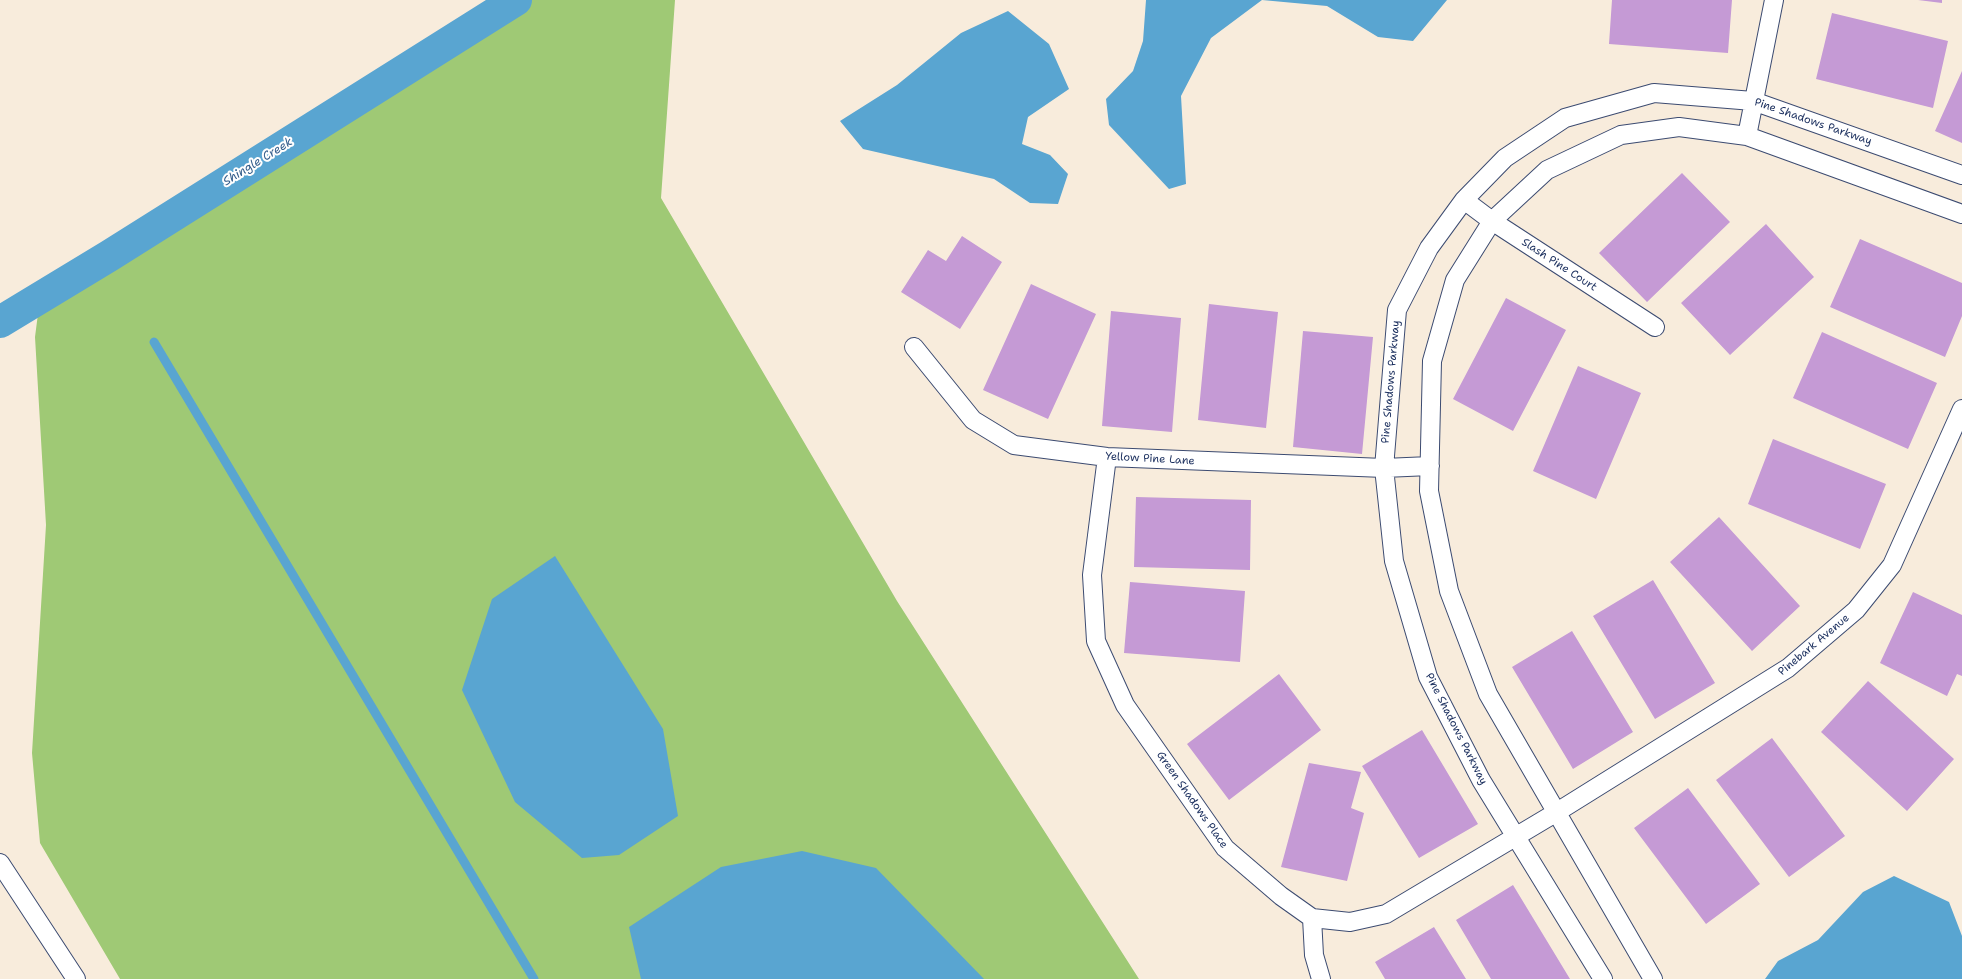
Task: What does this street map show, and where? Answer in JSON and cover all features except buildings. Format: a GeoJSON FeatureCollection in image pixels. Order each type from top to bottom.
{"type":"FeatureCollection","features":[{"type":"Feature","properties":{"kind":"lane"},"geometry":{"type":"LineString","coordinates":[[1748,136],[1753,101],[1774,0]]}},
{"type":"Feature","properties":{"kind":"lane","name":"Pine Shadows Parkway"},"geometry":{"type":"LineString","coordinates":[[1603,979],[1481,780],[1428,677],[1394,561],[1384,468],[1397,310],[1428,248],[1464,200],[1506,158],[1566,118],[1654,93],[1753,101],[1962,175]]}},
{"type":"Feature","properties":{"kind":"lane"},"geometry":{"type":"LineString","coordinates":[[1653,979],[1488,694],[1449,591],[1429,491],[1432,362],[1455,280],[1492,221],[1547,170],[1620,135],[1679,127],[1748,136],[1962,214]]}},
{"type":"Feature","properties":{"kind":"lane","name":"Slash Pine Court"},"geometry":{"type":"LineString","coordinates":[[1464,200],[1492,221],[1655,327]]}},
{"type":"Feature","properties":{"kind":"lane","name":"Yellow Pine Lane"},"geometry":{"type":"LineString","coordinates":[[914,347],[972,420],[1014,445],[1107,457],[1384,468],[1430,466]]}},
{"type":"Feature","properties":{"kind":"lane","name":"Pinebark Avenue"},"geometry":{"type":"LineString","coordinates":[[1515,837],[1788,668],[1856,610],[1892,565],[1962,409]]}},
{"type":"Feature","properties":{"kind":"lane","name":"Green Shadows Place"},"geometry":{"type":"LineString","coordinates":[[1107,457],[1092,575],[1096,640],[1125,705],[1225,848],[1280,896],[1312,918],[1350,922],[1386,914],[1515,837]]}},
{"type":"Feature","properties":{"kind":"lane"},"geometry":{"type":"LineString","coordinates":[[0,863],[76,979]]}},
{"type":"Feature","properties":{"kind":"lane"},"geometry":{"type":"LineString","coordinates":[[1312,918],[1314,955],[1321,979]]}},
{"type":"Feature","properties":{"kind":"green space"},"geometry":{"type":"Polygon","coordinates":[[[519,0],[675,0],[661,198],[897,601],[1139,979],[120,979],[40,843],[32,753],[46,525],[35,337],[39,306],[519,0]]]}},
{"type":"Feature","properties":{"kind":"water"},"geometry":{"type":"Polygon","coordinates":[[[1146,0],[1262,0],[1211,38],[1181,96],[1186,184],[1169,189],[1109,125],[1106,99],[1133,71],[1143,41],[1146,0]]]}},
{"type":"Feature","properties":{"kind":"water"},"geometry":{"type":"Polygon","coordinates":[[[1262,0],[1447,0],[1413,41],[1378,37],[1327,6],[1262,0]]]}},
{"type":"Feature","properties":{"kind":"water"},"geometry":{"type":"Polygon","coordinates":[[[1008,11],[1049,44],[1069,89],[1028,117],[1022,144],[1050,155],[1068,174],[1058,204],[1030,203],[994,179],[863,149],[840,121],[897,85],[961,33],[1008,11]]]}},
{"type":"Feature","properties":{"kind":"water"},"geometry":{"type":"Polygon","coordinates":[[[555,556],[663,729],[678,816],[619,855],[582,858],[515,802],[462,690],[492,599],[555,556]]]}},
{"type":"Feature","properties":{"kind":"water"},"geometry":{"type":"Polygon","coordinates":[[[802,851],[876,868],[984,979],[641,979],[629,927],[721,867],[802,851]]]}},
{"type":"Feature","properties":{"kind":"water"},"geometry":{"type":"Polygon","coordinates":[[[1894,876],[1949,902],[1962,936],[1962,979],[1765,979],[1778,961],[1818,940],[1863,892],[1894,876]]]}},
{"type":"Feature","properties":{"kind":"waterway","name":"Shingle Creek"},"geometry":{"type":"LineString","coordinates":[[0,322],[109,256],[516,0]]}},
{"type":"Feature","properties":{"kind":"waterway"},"geometry":{"type":"LineString","coordinates":[[154,342],[534,979]]}}]}
